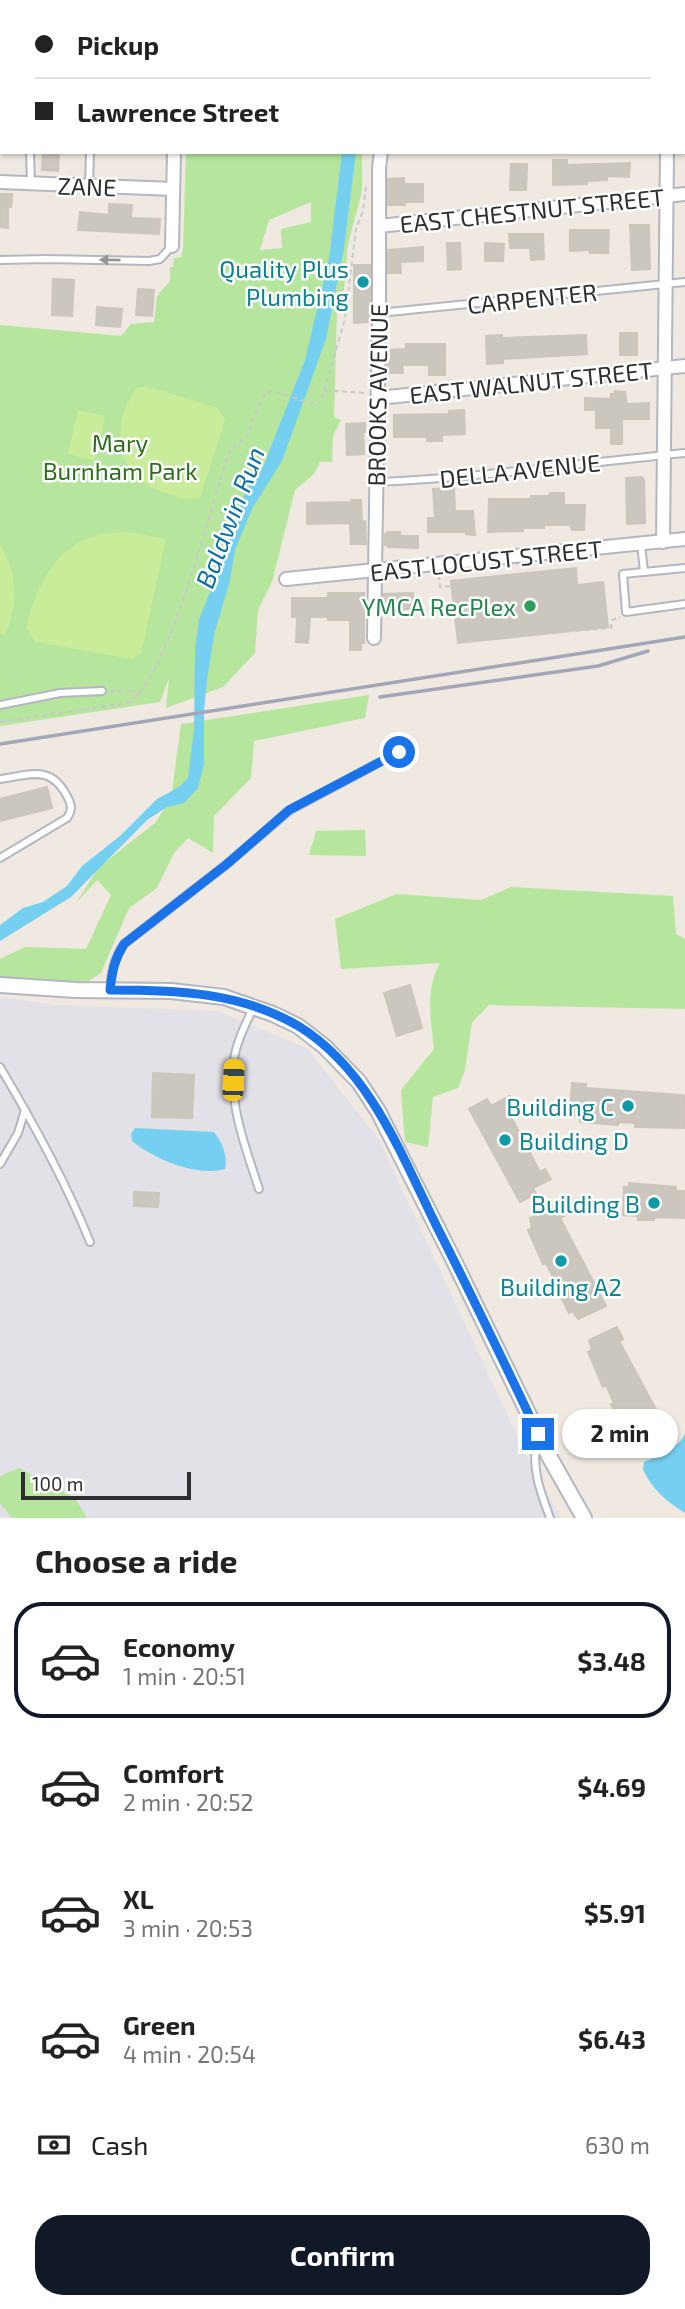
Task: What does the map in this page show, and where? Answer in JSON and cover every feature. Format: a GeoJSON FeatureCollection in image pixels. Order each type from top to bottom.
{"type":"FeatureCollection","features":[{"type":"Feature","properties":{"kind":"street"},"geometry":{"type":"LineString","coordinates":[[172,246],[174,154]]}},
{"type":"Feature","properties":{"kind":"street","name":"BROOKS AVENUE"},"geometry":{"type":"LineString","coordinates":[[374,638],[381,154]]}},
{"type":"Feature","properties":{"kind":"street"},"geometry":{"type":"LineString","coordinates":[[663,542],[667,154]]}},
{"type":"Feature","properties":{"kind":"street","name":"ZANE"},"geometry":{"type":"LineString","coordinates":[[0,182],[173,189]]}},
{"type":"Feature","properties":{"kind":"street","name":"EAST CHESTNUT STREET"},"geometry":{"type":"LineString","coordinates":[[379,226],[685,194]]}},
{"type":"Feature","properties":{"kind":"street","name":"EAST WALNUT STREET"},"geometry":{"type":"LineString","coordinates":[[378,396],[685,366]]}},
{"type":"Feature","properties":{"kind":"street","name":"EAST LOCUST STREET"},"geometry":{"type":"LineString","coordinates":[[286,579],[685,539]]}},
{"type":"Feature","properties":{"kind":"street"},"geometry":{"type":"LineString","coordinates":[[0,987],[202,994],[254,1006],[298,1026],[325,1047],[359,1082],[378,1111],[538,1434],[584,1518]]}},
{"type":"Feature","properties":{"kind":"lane"},"geometry":{"type":"LineString","coordinates":[[30,154],[31,184]]}},
{"type":"Feature","properties":{"kind":"lane"},"geometry":{"type":"LineString","coordinates":[[89,185],[90,154]]}},
{"type":"Feature","properties":{"kind":"lane"},"geometry":{"type":"LineString","coordinates":[[0,260],[46,258],[149,261],[160,259],[172,246]]}},
{"type":"Feature","properties":{"kind":"lane","name":"CARPENTER"},"geometry":{"type":"LineString","coordinates":[[379,313],[685,282]]}},
{"type":"Feature","properties":{"kind":"lane","name":"DELLA AVENUE"},"geometry":{"type":"LineString","coordinates":[[376,482],[428,480],[685,453]]}},
{"type":"Feature","properties":{"kind":"lane"},"geometry":{"type":"LineString","coordinates":[[641,544],[644,572]]}},
{"type":"Feature","properties":{"kind":"lane"},"geometry":{"type":"LineString","coordinates":[[685,568],[623,574],[626,612],[685,604]]}},
{"type":"Feature","properties":{"kind":"lane"},"geometry":{"type":"LineString","coordinates":[[0,705],[60,693],[102,691]]}},
{"type":"Feature","properties":{"kind":"lane"},"geometry":{"type":"LineString","coordinates":[[110,990],[115,957],[124,944],[227,864],[289,810],[399,752]]}},
{"type":"Feature","properties":{"kind":"lane"},"geometry":{"type":"LineString","coordinates":[[0,779],[40,774],[55,778],[71,805],[71,813],[66,818],[0,859]]}},
{"type":"Feature","properties":{"kind":"lane"},"geometry":{"type":"LineString","coordinates":[[254,1006],[236,1052],[233,1080],[239,1120],[259,1189]]}},
{"type":"Feature","properties":{"kind":"lane"},"geometry":{"type":"LineString","coordinates":[[0,1067],[56,1164],[89,1241]]}},
{"type":"Feature","properties":{"kind":"lane"},"geometry":{"type":"LineString","coordinates":[[0,1164],[18,1133],[25,1110]]}},
{"type":"Feature","properties":{"kind":"lane"},"geometry":{"type":"LineString","coordinates":[[538,1434],[533,1456],[539,1487],[550,1518]]}},
{"type":"Feature","properties":{"kind":"path"},"geometry":{"type":"LineString","coordinates":[[0,722],[128,703],[139,694],[156,664],[177,616],[229,452],[247,436],[265,394],[272,391],[320,404],[345,319],[356,229],[363,211],[366,183]]}},
{"type":"Feature","properties":{"kind":"path"},"geometry":{"type":"LineString","coordinates":[[324,390],[378,396]]}},
{"type":"Feature","properties":{"kind":"path"},"geometry":{"type":"LineString","coordinates":[[439,576],[440,587],[452,586]]}},
{"type":"Feature","properties":{"kind":"path"},"geometry":{"type":"LineString","coordinates":[[559,632],[611,628],[612,620],[626,612]]}},
{"type":"Feature","properties":{"kind":"path"},"geometry":{"type":"LineString","coordinates":[[102,691],[129,691],[139,694]]}},
{"type":"Feature","properties":{"kind":"shaded area"},"geometry":{"type":"Polygon","coordinates":[[[0,997],[56,1005],[217,1011],[307,1048],[379,1140],[522,1446],[561,1518],[0,1518],[0,997]]]}},
{"type":"Feature","properties":{"kind":"green space","name":"Mary Burnham Park"},"geometry":{"type":"Polygon","coordinates":[[[186,154],[362,154],[362,191],[348,244],[344,290],[337,312],[334,417],[341,420],[333,436],[332,462],[320,462],[314,474],[295,490],[272,582],[258,610],[255,653],[223,687],[166,708],[169,678],[160,702],[0,726],[0,325],[121,336],[131,324],[154,322],[157,296],[170,281],[170,267],[173,267],[174,258],[181,257],[186,154]],[[311,202],[269,220],[260,250],[282,248],[281,229],[311,222],[311,202]]]}},
{"type":"Feature","properties":{"kind":"green space"},"geometry":{"type":"Polygon","coordinates":[[[145,386],[218,408],[225,420],[200,498],[181,498],[162,492],[134,474],[126,462],[120,434],[122,419],[136,388],[145,386]]]}},
{"type":"Feature","properties":{"kind":"green space"},"geometry":{"type":"Polygon","coordinates":[[[78,410],[105,416],[95,461],[68,454],[78,410]]]}},
{"type":"Feature","properties":{"kind":"green space"},"geometry":{"type":"Polygon","coordinates":[[[129,532],[166,539],[141,653],[132,659],[35,642],[26,627],[41,584],[58,560],[81,541],[96,535],[129,532]]]}},
{"type":"Feature","properties":{"kind":"green space"},"geometry":{"type":"Polygon","coordinates":[[[0,544],[10,566],[14,589],[13,612],[5,635],[0,634],[0,544]]]}},
{"type":"Feature","properties":{"kind":"green space"},"geometry":{"type":"Polygon","coordinates":[[[369,695],[365,718],[254,741],[251,778],[214,816],[213,853],[188,838],[174,853],[157,888],[129,908],[101,973],[87,982],[0,977],[0,959],[25,947],[86,949],[111,895],[97,880],[76,903],[99,867],[155,823],[171,799],[181,724],[369,695]]]}},
{"type":"Feature","properties":{"kind":"green space"},"geometry":{"type":"Polygon","coordinates":[[[365,830],[366,856],[309,855],[316,831],[365,830]]]}},
{"type":"Feature","properties":{"kind":"green space"},"geometry":{"type":"Polygon","coordinates":[[[511,887],[673,896],[676,934],[685,939],[685,1009],[489,1005],[472,1022],[465,1070],[458,1088],[433,1097],[428,1147],[405,1142],[401,1090],[434,1049],[431,994],[440,963],[341,969],[335,919],[397,894],[481,900],[511,887]]]}},
{"type":"Feature","properties":{"kind":"green space"},"geometry":{"type":"Polygon","coordinates":[[[19,1468],[75,1498],[87,1518],[12,1518],[0,1503],[0,1476],[19,1468]]]}},
{"type":"Feature","properties":{"kind":"water"},"geometry":{"type":"Polygon","coordinates":[[[342,154],[356,154],[344,248],[326,339],[282,461],[252,509],[235,550],[230,580],[214,635],[207,680],[204,764],[198,788],[184,803],[167,807],[147,820],[71,897],[0,941],[0,925],[23,908],[43,902],[67,886],[82,866],[120,836],[157,799],[179,787],[188,778],[194,730],[195,650],[199,619],[246,490],[263,467],[305,360],[329,259],[342,154]]]}},
{"type":"Feature","properties":{"kind":"water"},"geometry":{"type":"Polygon","coordinates":[[[135,1128],[214,1132],[224,1149],[225,1169],[201,1171],[163,1160],[132,1141],[131,1134],[135,1128]]]}},
{"type":"Feature","properties":{"kind":"water"},"geometry":{"type":"Polygon","coordinates":[[[685,1433],[685,1513],[661,1494],[643,1470],[644,1462],[674,1447],[685,1433]]]}},
{"type":"Feature","properties":{"kind":"building"},"geometry":{"type":"Polygon","coordinates":[[[43,154],[59,154],[58,171],[42,170],[43,154]]]}},
{"type":"Feature","properties":{"kind":"building"},"geometry":{"type":"Polygon","coordinates":[[[553,160],[567,160],[567,165],[630,163],[629,177],[607,176],[607,180],[587,181],[587,184],[553,185],[553,160]]]}},
{"type":"Feature","properties":{"kind":"building"},"geometry":{"type":"Polygon","coordinates":[[[511,164],[527,164],[526,190],[510,190],[511,164]]]}},
{"type":"Feature","properties":{"kind":"building"},"geometry":{"type":"Polygon","coordinates":[[[404,178],[404,184],[423,184],[423,202],[388,205],[388,179],[404,178]]]}},
{"type":"Feature","properties":{"kind":"building"},"geometry":{"type":"Polygon","coordinates":[[[0,194],[12,194],[11,207],[8,207],[8,228],[0,227],[0,194]]]}},
{"type":"Feature","properties":{"kind":"building"},"geometry":{"type":"Polygon","coordinates":[[[109,204],[132,205],[131,218],[160,219],[159,234],[78,230],[80,212],[109,215],[109,204]]]}},
{"type":"Feature","properties":{"kind":"building"},"geometry":{"type":"Polygon","coordinates":[[[630,225],[649,225],[650,269],[632,270],[630,225]]]}},
{"type":"Feature","properties":{"kind":"building"},"geometry":{"type":"Polygon","coordinates":[[[570,230],[609,230],[608,253],[570,251],[570,230]]]}},
{"type":"Feature","properties":{"kind":"building"},"geometry":{"type":"Polygon","coordinates":[[[509,234],[543,234],[544,259],[531,260],[530,248],[510,248],[509,234]]]}},
{"type":"Feature","properties":{"kind":"building"},"geometry":{"type":"Polygon","coordinates":[[[447,243],[460,243],[461,269],[448,270],[447,243]]]}},
{"type":"Feature","properties":{"kind":"building"},"geometry":{"type":"Polygon","coordinates":[[[485,243],[504,244],[503,261],[485,261],[485,243]]]}},
{"type":"Feature","properties":{"kind":"building"},"geometry":{"type":"Polygon","coordinates":[[[423,247],[423,261],[400,262],[401,273],[388,273],[388,250],[423,247]]]}},
{"type":"Feature","properties":{"kind":"building","name":"Quality Plus Plumbing"},"geometry":{"type":"Polygon","coordinates":[[[354,265],[370,265],[370,322],[354,323],[354,265]]]}},
{"type":"Feature","properties":{"kind":"building"},"geometry":{"type":"Polygon","coordinates":[[[53,279],[74,280],[72,316],[52,315],[53,279]]]}},
{"type":"Feature","properties":{"kind":"building"},"geometry":{"type":"Polygon","coordinates":[[[138,289],[154,290],[152,316],[136,315],[138,289]]]}},
{"type":"Feature","properties":{"kind":"building"},"geometry":{"type":"Polygon","coordinates":[[[97,307],[122,309],[120,327],[96,325],[97,307]]]}},
{"type":"Feature","properties":{"kind":"building"},"geometry":{"type":"Polygon","coordinates":[[[620,333],[637,333],[637,355],[620,355],[620,333]]]}},
{"type":"Feature","properties":{"kind":"building"},"geometry":{"type":"Polygon","coordinates":[[[502,335],[502,338],[586,335],[587,354],[503,359],[503,363],[487,364],[486,336],[502,335]]]}},
{"type":"Feature","properties":{"kind":"building"},"geometry":{"type":"Polygon","coordinates":[[[406,344],[445,344],[445,375],[429,375],[429,365],[402,365],[403,373],[388,373],[387,350],[406,349],[406,344]]]}},
{"type":"Feature","properties":{"kind":"building"},"geometry":{"type":"Polygon","coordinates":[[[615,391],[625,392],[627,404],[649,403],[649,419],[622,419],[622,444],[611,444],[611,428],[596,428],[596,410],[585,410],[585,398],[611,399],[611,394],[615,391]]]}},
{"type":"Feature","properties":{"kind":"building"},"geometry":{"type":"Polygon","coordinates":[[[464,410],[465,434],[442,435],[442,441],[427,441],[427,437],[394,437],[394,415],[449,414],[449,411],[464,410]]]}},
{"type":"Feature","properties":{"kind":"building"},"geometry":{"type":"Polygon","coordinates":[[[365,423],[364,454],[347,455],[346,424],[365,423]]]}},
{"type":"Feature","properties":{"kind":"building"},"geometry":{"type":"Polygon","coordinates":[[[626,478],[644,479],[645,523],[627,524],[626,478]]]}},
{"type":"Feature","properties":{"kind":"building"},"geometry":{"type":"Polygon","coordinates":[[[454,487],[455,511],[473,511],[475,535],[466,532],[428,532],[428,518],[435,518],[433,489],[454,487]]]}},
{"type":"Feature","properties":{"kind":"building"},"geometry":{"type":"Polygon","coordinates":[[[550,493],[564,493],[564,505],[585,505],[584,530],[572,530],[570,525],[544,525],[544,528],[523,528],[523,531],[488,532],[489,499],[531,499],[531,496],[550,496],[550,493]]]}},
{"type":"Feature","properties":{"kind":"building"},"geometry":{"type":"Polygon","coordinates":[[[361,500],[366,544],[351,544],[350,523],[307,524],[307,503],[361,500]]]}},
{"type":"Feature","properties":{"kind":"building"},"geometry":{"type":"Polygon","coordinates":[[[400,532],[400,536],[418,536],[418,548],[388,547],[385,545],[385,534],[400,532]]]}},
{"type":"Feature","properties":{"kind":"building","name":"YMCA RecPlex"},"geometry":{"type":"Polygon","coordinates":[[[576,568],[577,585],[603,582],[608,627],[458,643],[451,581],[576,568]]]}},
{"type":"Feature","properties":{"kind":"building"},"geometry":{"type":"Polygon","coordinates":[[[328,593],[364,593],[364,643],[361,643],[361,650],[350,650],[350,620],[328,620],[328,617],[310,617],[308,643],[296,642],[297,617],[292,617],[292,598],[328,598],[328,593]]]}},
{"type":"Feature","properties":{"kind":"building"},"geometry":{"type":"Polygon","coordinates":[[[413,593],[413,609],[395,609],[395,613],[383,613],[383,594],[413,593]]]}},
{"type":"Feature","properties":{"kind":"building"},"geometry":{"type":"Polygon","coordinates":[[[47,787],[52,808],[0,821],[0,799],[47,787]]]}},
{"type":"Feature","properties":{"kind":"building"},"geometry":{"type":"Polygon","coordinates":[[[410,985],[422,1028],[397,1036],[384,993],[410,985]]]}},
{"type":"Feature","properties":{"kind":"building"},"geometry":{"type":"Polygon","coordinates":[[[153,1073],[194,1075],[192,1118],[152,1117],[153,1073]]]}},
{"type":"Feature","properties":{"kind":"building","name":"Building C"},"geometry":{"type":"Polygon","coordinates":[[[572,1083],[586,1084],[586,1088],[685,1096],[685,1128],[635,1127],[635,1123],[618,1122],[618,1125],[580,1122],[580,1117],[570,1115],[572,1083]]]}},
{"type":"Feature","properties":{"kind":"building","name":"Building D"},"geometry":{"type":"Polygon","coordinates":[[[510,1096],[516,1107],[508,1111],[540,1172],[545,1169],[551,1179],[533,1188],[536,1194],[520,1202],[469,1109],[487,1099],[491,1106],[510,1096]]]}},
{"type":"Feature","properties":{"kind":"building","name":"Building B"},"geometry":{"type":"Polygon","coordinates":[[[629,1183],[676,1187],[676,1191],[685,1191],[685,1218],[654,1217],[654,1220],[638,1220],[638,1216],[623,1215],[624,1187],[629,1187],[629,1183]]]}},
{"type":"Feature","properties":{"kind":"building"},"geometry":{"type":"Polygon","coordinates":[[[134,1192],[159,1193],[158,1207],[134,1206],[134,1192]]]}},
{"type":"Feature","properties":{"kind":"building","name":"Building A2"},"geometry":{"type":"Polygon","coordinates":[[[558,1204],[564,1216],[560,1218],[606,1306],[578,1319],[572,1311],[569,1313],[561,1297],[563,1296],[546,1263],[543,1264],[528,1230],[532,1228],[530,1218],[558,1204]]]}},
{"type":"Feature","properties":{"kind":"building"},"geometry":{"type":"Polygon","coordinates":[[[617,1327],[623,1339],[619,1341],[666,1428],[638,1441],[631,1434],[628,1435],[588,1352],[592,1350],[589,1340],[617,1327]]]}},
{"type":"Feature","properties":{"kind":"railway"},"geometry":{"type":"LineString","coordinates":[[0,744],[685,637]]}},
{"type":"Feature","properties":{"kind":"railway"},"geometry":{"type":"LineString","coordinates":[[380,697],[598,666],[648,651]]}},
{"type":"Feature","properties":{"kind":"place","name":"Quality Plus Plumbing"},"geometry":{"type":"Point","coordinates":[363,282]}},
{"type":"Feature","properties":{"kind":"place","name":"YMCA RecPlex"},"geometry":{"type":"Point","coordinates":[530,606]}},
{"type":"Feature","properties":{"kind":"place","name":"Building C"},"geometry":{"type":"Point","coordinates":[628,1106]}},
{"type":"Feature","properties":{"kind":"place","name":"Building D"},"geometry":{"type":"Point","coordinates":[505,1140]}},
{"type":"Feature","properties":{"kind":"place","name":"Building B"},"geometry":{"type":"Point","coordinates":[654,1203]}},
{"type":"Feature","properties":{"kind":"place","name":"Building A2"},"geometry":{"type":"Point","coordinates":[561,1261]}},
{"type":"Feature","properties":{"kind":"route"},"geometry":{"type":"LineString","coordinates":[[399,752],[289,810],[227,864],[124,944],[115,957],[110,990],[202,994],[254,1006],[298,1026],[341,1063],[359,1082],[394,1141],[538,1434]]}},
{"type":"Feature","properties":{"kind":"water label","name":"Baldwin Run"},"geometry":{"type":"Point","coordinates":[229,517]}}]}
